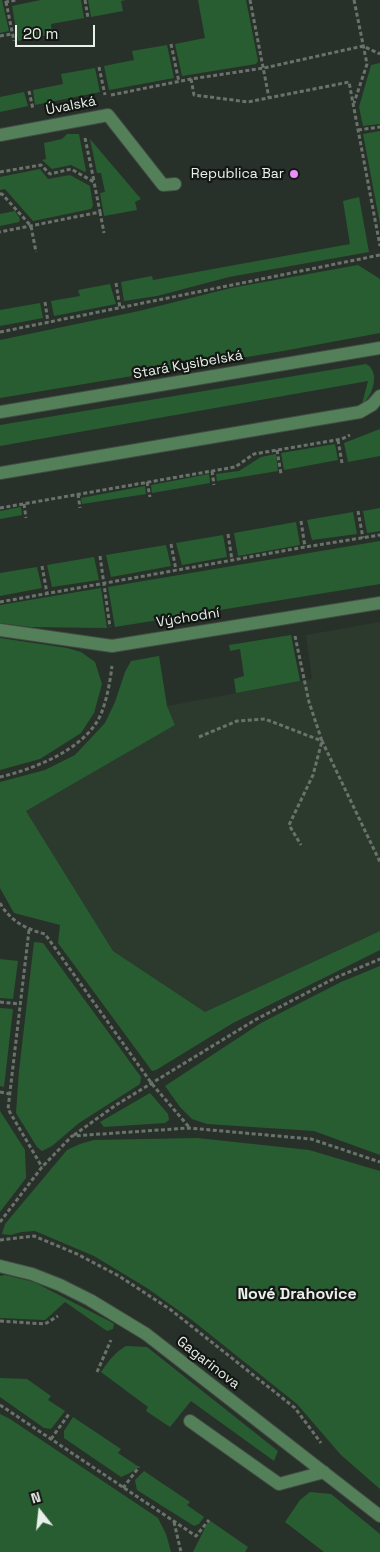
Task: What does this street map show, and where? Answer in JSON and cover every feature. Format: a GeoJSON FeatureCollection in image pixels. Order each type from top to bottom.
{"type":"FeatureCollection","features":[{"type":"Feature","properties":{"kind":"street","name":"Úvalská"},"geometry":{"type":"LineString","coordinates":[[0,135],[108,115],[163,185],[175,184]]}},
{"type":"Feature","properties":{"kind":"street","name":"Stará Kysibelská"},"geometry":{"type":"LineString","coordinates":[[0,412],[380,348]]}},
{"type":"Feature","properties":{"kind":"street"},"geometry":{"type":"LineString","coordinates":[[0,473],[360,412],[372,405],[380,396]]}},
{"type":"Feature","properties":{"kind":"street","name":"Východní"},"geometry":{"type":"LineString","coordinates":[[0,630],[112,646],[380,603]]}},
{"type":"Feature","properties":{"kind":"street","name":"Gagarinova"},"geometry":{"type":"LineString","coordinates":[[0,1266],[32,1274],[60,1285],[90,1300],[146,1334],[380,1516]]}},
{"type":"Feature","properties":{"kind":"street"},"geometry":{"type":"LineString","coordinates":[[190,1421],[279,1484],[324,1472]]}},
{"type":"Feature","properties":{"kind":"path"},"geometry":{"type":"LineString","coordinates":[[14,42],[6,1],[16,0]]}},
{"type":"Feature","properties":{"kind":"path"},"geometry":{"type":"LineString","coordinates":[[85,0],[88,18]]}},
{"type":"Feature","properties":{"kind":"path"},"geometry":{"type":"LineString","coordinates":[[250,0],[269,98]]}},
{"type":"Feature","properties":{"kind":"path"},"geometry":{"type":"LineString","coordinates":[[354,0],[367,64],[354,104]]}},
{"type":"Feature","properties":{"kind":"path"},"geometry":{"type":"LineString","coordinates":[[0,36],[12,34]]}},
{"type":"Feature","properties":{"kind":"path"},"geometry":{"type":"LineString","coordinates":[[171,44],[179,82]]}},
{"type":"Feature","properties":{"kind":"path"},"geometry":{"type":"LineString","coordinates":[[96,98],[191,79],[264,68],[363,46],[380,54]]}},
{"type":"Feature","properties":{"kind":"path"},"geometry":{"type":"LineString","coordinates":[[99,67],[106,96]]}},
{"type":"Feature","properties":{"kind":"path"},"geometry":{"type":"LineString","coordinates":[[191,79],[194,95],[248,102],[349,82],[380,246]]}},
{"type":"Feature","properties":{"kind":"path"},"geometry":{"type":"LineString","coordinates":[[29,91],[33,110]]}},
{"type":"Feature","properties":{"kind":"path"},"geometry":{"type":"LineString","coordinates":[[25,112],[42,108]]}},
{"type":"Feature","properties":{"kind":"path"},"geometry":{"type":"LineString","coordinates":[[82,120],[104,233]]}},
{"type":"Feature","properties":{"kind":"path"},"geometry":{"type":"LineString","coordinates":[[358,130],[380,127]]}},
{"type":"Feature","properties":{"kind":"path"},"geometry":{"type":"LineString","coordinates":[[0,172],[41,165],[50,174],[71,169],[94,182]]}},
{"type":"Feature","properties":{"kind":"path"},"geometry":{"type":"LineString","coordinates":[[0,194],[31,226],[36,252]]}},
{"type":"Feature","properties":{"kind":"path"},"geometry":{"type":"LineString","coordinates":[[0,232],[100,212]]}},
{"type":"Feature","properties":{"kind":"path"},"geometry":{"type":"LineString","coordinates":[[0,332],[380,255]]}},
{"type":"Feature","properties":{"kind":"path"},"geometry":{"type":"LineString","coordinates":[[116,283],[120,308]]}},
{"type":"Feature","properties":{"kind":"path"},"geometry":{"type":"LineString","coordinates":[[44,302],[48,322]]}},
{"type":"Feature","properties":{"kind":"path"},"geometry":{"type":"LineString","coordinates":[[0,508],[235,467],[254,454],[338,440],[354,433]]}},
{"type":"Feature","properties":{"kind":"path"},"geometry":{"type":"LineString","coordinates":[[338,440],[342,463]]}},
{"type":"Feature","properties":{"kind":"path"},"geometry":{"type":"LineString","coordinates":[[277,450],[281,474]]}},
{"type":"Feature","properties":{"kind":"path"},"geometry":{"type":"LineString","coordinates":[[212,471],[214,485]]}},
{"type":"Feature","properties":{"kind":"path"},"geometry":{"type":"LineString","coordinates":[[147,482],[150,497]]}},
{"type":"Feature","properties":{"kind":"path"},"geometry":{"type":"LineString","coordinates":[[78,494],[80,508]]}},
{"type":"Feature","properties":{"kind":"path"},"geometry":{"type":"LineString","coordinates":[[24,504],[26,518]]}},
{"type":"Feature","properties":{"kind":"path"},"geometry":{"type":"LineString","coordinates":[[358,511],[362,538]]}},
{"type":"Feature","properties":{"kind":"path"},"geometry":{"type":"LineString","coordinates":[[301,522],[305,547]]}},
{"type":"Feature","properties":{"kind":"path"},"geometry":{"type":"LineString","coordinates":[[228,534],[232,560]]}},
{"type":"Feature","properties":{"kind":"path"},"geometry":{"type":"LineString","coordinates":[[0,602],[380,535]]}},
{"type":"Feature","properties":{"kind":"path"},"geometry":{"type":"LineString","coordinates":[[172,544],[176,570]]}},
{"type":"Feature","properties":{"kind":"path"},"geometry":{"type":"LineString","coordinates":[[0,777],[24,771],[60,755],[86,735],[100,716],[108,692],[113,660],[100,556]]}},
{"type":"Feature","properties":{"kind":"path"},"geometry":{"type":"LineString","coordinates":[[42,566],[47,593]]}},
{"type":"Feature","properties":{"kind":"path"},"geometry":{"type":"LineString","coordinates":[[294,630],[309,702],[322,741],[380,862]]}},
{"type":"Feature","properties":{"kind":"path"},"geometry":{"type":"LineString","coordinates":[[199,737],[237,721],[265,719],[322,741]]}},
{"type":"Feature","properties":{"kind":"path"},"geometry":{"type":"LineString","coordinates":[[301,845],[289,826],[312,775],[322,741]]}},
{"type":"Feature","properties":{"kind":"path"},"geometry":{"type":"LineString","coordinates":[[0,903],[6,914],[29,930],[45,934],[152,1084],[189,1128]]}},
{"type":"Feature","properties":{"kind":"path"},"geometry":{"type":"LineString","coordinates":[[29,930],[8,1110],[42,1167]]}},
{"type":"Feature","properties":{"kind":"path"},"geometry":{"type":"LineString","coordinates":[[0,1222],[42,1167],[72,1136],[116,1105],[255,1020],[336,978],[380,958]]}},
{"type":"Feature","properties":{"kind":"path"},"geometry":{"type":"LineString","coordinates":[[0,1002],[20,1004]]}},
{"type":"Feature","properties":{"kind":"path"},"geometry":{"type":"LineString","coordinates":[[0,1092],[10,1094]]}},
{"type":"Feature","properties":{"kind":"path"},"geometry":{"type":"LineString","coordinates":[[72,1136],[189,1128],[311,1139],[380,1162]]}},
{"type":"Feature","properties":{"kind":"path"},"geometry":{"type":"LineString","coordinates":[[0,1240],[34,1236],[77,1254],[119,1276],[172,1310],[295,1408],[323,1445]]}},
{"type":"Feature","properties":{"kind":"path"},"geometry":{"type":"LineString","coordinates":[[0,1322],[45,1324],[58,1316]]}},
{"type":"Feature","properties":{"kind":"path"},"geometry":{"type":"LineString","coordinates":[[96,1372],[111,1340]]}},
{"type":"Feature","properties":{"kind":"path"},"geometry":{"type":"LineString","coordinates":[[0,1405],[196,1536],[209,1520]]}},
{"type":"Feature","properties":{"kind":"path"},"geometry":{"type":"LineString","coordinates":[[51,1439],[69,1414]]}},
{"type":"Feature","properties":{"kind":"path"},"geometry":{"type":"LineString","coordinates":[[123,1488],[139,1467]]}},
{"type":"Feature","properties":{"kind":"path"},"geometry":{"type":"LineString","coordinates":[[174,1522],[181,1552]]}},
{"type":"Feature","properties":{"kind":"shaded area"},"geometry":{"type":"Polygon","coordinates":[[[380,622],[380,931],[205,1012],[113,951],[26,811],[175,725],[167,706],[312,679],[306,635],[380,622]]]}},
{"type":"Feature","properties":{"kind":"green space"},"geometry":{"type":"Polygon","coordinates":[[[0,0],[2,0],[9,31],[0,33],[0,0]]]}},
{"type":"Feature","properties":{"kind":"green space"},"geometry":{"type":"Polygon","coordinates":[[[41,0],[81,0],[84,18],[51,24],[52,34],[18,41],[12,6],[41,0]]]}},
{"type":"Feature","properties":{"kind":"green space"},"geometry":{"type":"Polygon","coordinates":[[[88,0],[126,0],[121,1],[123,11],[91,17],[88,0]]]}},
{"type":"Feature","properties":{"kind":"green space"},"geometry":{"type":"Polygon","coordinates":[[[198,0],[246,0],[258,61],[256,64],[182,76],[175,44],[205,38],[198,0]]]}},
{"type":"Feature","properties":{"kind":"green space"},"geometry":{"type":"Polygon","coordinates":[[[167,45],[174,78],[109,90],[104,66],[134,60],[132,51],[167,45]]]}},
{"type":"Feature","properties":{"kind":"green space"},"geometry":{"type":"Polygon","coordinates":[[[380,63],[380,124],[363,126],[359,107],[371,65],[380,63]]]}},
{"type":"Feature","properties":{"kind":"green space"},"geometry":{"type":"Polygon","coordinates":[[[95,68],[100,92],[35,105],[33,90],[63,84],[61,74],[95,68]]]}},
{"type":"Feature","properties":{"kind":"green space"},"geometry":{"type":"Polygon","coordinates":[[[24,92],[28,106],[0,112],[0,97],[24,92]]]}},
{"type":"Feature","properties":{"kind":"green space"},"geometry":{"type":"Polygon","coordinates":[[[380,131],[380,224],[363,134],[380,131]]]}},
{"type":"Feature","properties":{"kind":"green space"},"geometry":{"type":"Polygon","coordinates":[[[67,134],[79,134],[85,172],[71,165],[52,169],[42,160],[46,159],[44,143],[62,139],[67,134]]]}},
{"type":"Feature","properties":{"kind":"green space"},"geometry":{"type":"Polygon","coordinates":[[[90,139],[141,199],[135,202],[137,210],[104,216],[100,193],[105,192],[101,173],[97,173],[90,139]]]}},
{"type":"Feature","properties":{"kind":"green space"},"geometry":{"type":"Polygon","coordinates":[[[40,169],[48,179],[70,175],[90,186],[93,206],[91,209],[33,221],[5,189],[0,190],[0,177],[40,169]]]}},
{"type":"Feature","properties":{"kind":"green space"},"geometry":{"type":"Polygon","coordinates":[[[359,197],[369,252],[229,277],[157,296],[124,301],[121,282],[152,276],[153,280],[350,244],[343,201],[359,197]]]}},
{"type":"Feature","properties":{"kind":"green space"},"geometry":{"type":"Polygon","coordinates":[[[15,211],[20,219],[19,222],[0,226],[0,214],[15,211]]]}},
{"type":"Feature","properties":{"kind":"green space"},"geometry":{"type":"Polygon","coordinates":[[[358,265],[380,279],[380,333],[0,398],[0,340],[139,311],[231,288],[358,265]]]}},
{"type":"Feature","properties":{"kind":"green space"},"geometry":{"type":"Polygon","coordinates":[[[110,284],[116,304],[54,316],[51,301],[80,296],[78,290],[110,284]]]}},
{"type":"Feature","properties":{"kind":"green space"},"geometry":{"type":"Polygon","coordinates":[[[40,303],[43,318],[0,326],[0,310],[40,303]]]}},
{"type":"Feature","properties":{"kind":"green space"},"geometry":{"type":"Polygon","coordinates":[[[366,364],[373,372],[374,383],[370,395],[362,404],[368,381],[0,446],[0,425],[366,364]]]}},
{"type":"Feature","properties":{"kind":"green space"},"geometry":{"type":"Polygon","coordinates":[[[380,429],[380,456],[348,462],[344,443],[380,429]]]}},
{"type":"Feature","properties":{"kind":"green space"},"geometry":{"type":"Polygon","coordinates":[[[335,444],[338,460],[284,470],[281,453],[335,444]]]}},
{"type":"Feature","properties":{"kind":"green space"},"geometry":{"type":"Polygon","coordinates":[[[276,454],[278,471],[217,481],[216,474],[239,471],[261,457],[276,454]]]}},
{"type":"Feature","properties":{"kind":"green space"},"geometry":{"type":"Polygon","coordinates":[[[209,474],[210,483],[152,493],[151,485],[209,474]]]}},
{"type":"Feature","properties":{"kind":"green space"},"geometry":{"type":"Polygon","coordinates":[[[145,486],[146,494],[82,504],[81,498],[145,486]]]}},
{"type":"Feature","properties":{"kind":"green space"},"geometry":{"type":"Polygon","coordinates":[[[21,507],[22,515],[0,519],[0,511],[21,507]]]}},
{"type":"Feature","properties":{"kind":"green space"},"geometry":{"type":"Polygon","coordinates":[[[380,508],[380,531],[367,533],[363,511],[380,508]]]}},
{"type":"Feature","properties":{"kind":"green space"},"geometry":{"type":"Polygon","coordinates":[[[353,512],[357,534],[312,540],[307,520],[353,512]]]}},
{"type":"Feature","properties":{"kind":"green space"},"geometry":{"type":"Polygon","coordinates":[[[296,522],[300,545],[238,556],[234,533],[296,522]]]}},
{"type":"Feature","properties":{"kind":"green space"},"geometry":{"type":"Polygon","coordinates":[[[223,535],[227,557],[182,565],[176,543],[223,535]]]}},
{"type":"Feature","properties":{"kind":"green space"},"geometry":{"type":"Polygon","coordinates":[[[380,541],[380,584],[115,627],[108,587],[380,541]]]}},
{"type":"Feature","properties":{"kind":"green space"},"geometry":{"type":"Polygon","coordinates":[[[166,545],[171,566],[111,577],[106,555],[166,545]]]}},
{"type":"Feature","properties":{"kind":"green space"},"geometry":{"type":"Polygon","coordinates":[[[94,557],[99,580],[52,587],[47,565],[94,557]]]}},
{"type":"Feature","properties":{"kind":"green space"},"geometry":{"type":"Polygon","coordinates":[[[37,567],[42,588],[0,596],[0,573],[37,567]]]}},
{"type":"Feature","properties":{"kind":"green space"},"geometry":{"type":"Polygon","coordinates":[[[101,588],[107,628],[31,627],[0,623],[0,605],[101,588]]]}},
{"type":"Feature","properties":{"kind":"green space"},"geometry":{"type":"Polygon","coordinates":[[[291,635],[300,681],[236,693],[234,679],[244,676],[240,649],[230,651],[229,645],[291,635]]]}},
{"type":"Feature","properties":{"kind":"green space"},"geometry":{"type":"Polygon","coordinates":[[[0,638],[67,648],[81,652],[95,662],[102,684],[94,713],[81,733],[40,759],[0,770],[0,638]]]}},
{"type":"Feature","properties":{"kind":"green space"},"geometry":{"type":"Polygon","coordinates":[[[159,656],[167,706],[175,725],[26,811],[113,951],[205,1012],[380,931],[380,950],[233,1023],[152,1071],[58,943],[60,925],[14,913],[0,888],[0,782],[45,770],[75,755],[105,723],[131,661],[159,656]]]}},
{"type":"Feature","properties":{"kind":"green space"},"geometry":{"type":"Polygon","coordinates":[[[34,942],[43,943],[141,1077],[140,1084],[79,1123],[52,1146],[42,1151],[37,1147],[16,1113],[34,942]]]}},
{"type":"Feature","properties":{"kind":"green space"},"geometry":{"type":"Polygon","coordinates":[[[0,959],[18,961],[13,999],[0,998],[0,959]]]}},
{"type":"Feature","properties":{"kind":"green space"},"geometry":{"type":"Polygon","coordinates":[[[380,966],[380,1155],[314,1131],[207,1124],[192,1119],[180,1107],[165,1086],[261,1023],[341,982],[380,966]]]}},
{"type":"Feature","properties":{"kind":"green space"},"geometry":{"type":"Polygon","coordinates":[[[0,1008],[13,1009],[4,1087],[0,1086],[0,1008]]]}},
{"type":"Feature","properties":{"kind":"green space"},"geometry":{"type":"Polygon","coordinates":[[[150,1093],[168,1114],[169,1120],[165,1123],[104,1127],[100,1122],[150,1093]]]}},
{"type":"Feature","properties":{"kind":"green space"},"geometry":{"type":"Polygon","coordinates":[[[0,1111],[25,1150],[26,1178],[0,1212],[0,1111]]]}},
{"type":"Feature","properties":{"kind":"green space"},"geometry":{"type":"Polygon","coordinates":[[[197,1138],[309,1150],[380,1171],[380,1489],[341,1455],[297,1404],[192,1320],[147,1288],[94,1256],[35,1231],[11,1235],[2,1234],[5,1224],[67,1150],[94,1140],[197,1138]]]}},
{"type":"Feature","properties":{"kind":"green space"},"geometry":{"type":"Polygon","coordinates":[[[5,1275],[34,1282],[111,1322],[114,1324],[113,1329],[107,1331],[65,1302],[45,1320],[0,1318],[0,1276],[5,1275]]]}},
{"type":"Feature","properties":{"kind":"green space"},"geometry":{"type":"Polygon","coordinates":[[[126,1346],[147,1347],[278,1451],[274,1461],[191,1401],[170,1427],[146,1411],[148,1407],[101,1372],[115,1354],[126,1346]]]}},
{"type":"Feature","properties":{"kind":"green space"},"geometry":{"type":"Polygon","coordinates":[[[0,1378],[27,1379],[51,1396],[48,1400],[65,1411],[51,1429],[44,1428],[0,1397],[0,1378]]]}},
{"type":"Feature","properties":{"kind":"green space"},"geometry":{"type":"Polygon","coordinates":[[[0,1414],[158,1518],[166,1534],[171,1552],[0,1552],[0,1414]]]}},
{"type":"Feature","properties":{"kind":"green space"},"geometry":{"type":"Polygon","coordinates":[[[73,1417],[121,1449],[118,1453],[139,1467],[121,1477],[64,1438],[64,1431],[73,1417]]]}},
{"type":"Feature","properties":{"kind":"green space"},"geometry":{"type":"Polygon","coordinates":[[[144,1471],[190,1502],[187,1505],[204,1517],[199,1524],[194,1526],[137,1490],[135,1480],[144,1471]]]}},
{"type":"Feature","properties":{"kind":"green space"},"geometry":{"type":"Polygon","coordinates":[[[310,1492],[331,1494],[380,1534],[380,1552],[324,1552],[285,1522],[300,1500],[310,1492]]]}},
{"type":"Feature","properties":{"kind":"green space"},"geometry":{"type":"Polygon","coordinates":[[[209,1520],[248,1547],[245,1552],[193,1552],[209,1520]]]}},
{"type":"Feature","properties":{"kind":"place","name":"Republica Bar"},"geometry":{"type":"Point","coordinates":[294,174]}},
{"type":"Feature","properties":{"kind":"district","name":"Nové Drahovice"},"geometry":{"type":"Point","coordinates":[297,1295]}}]}
